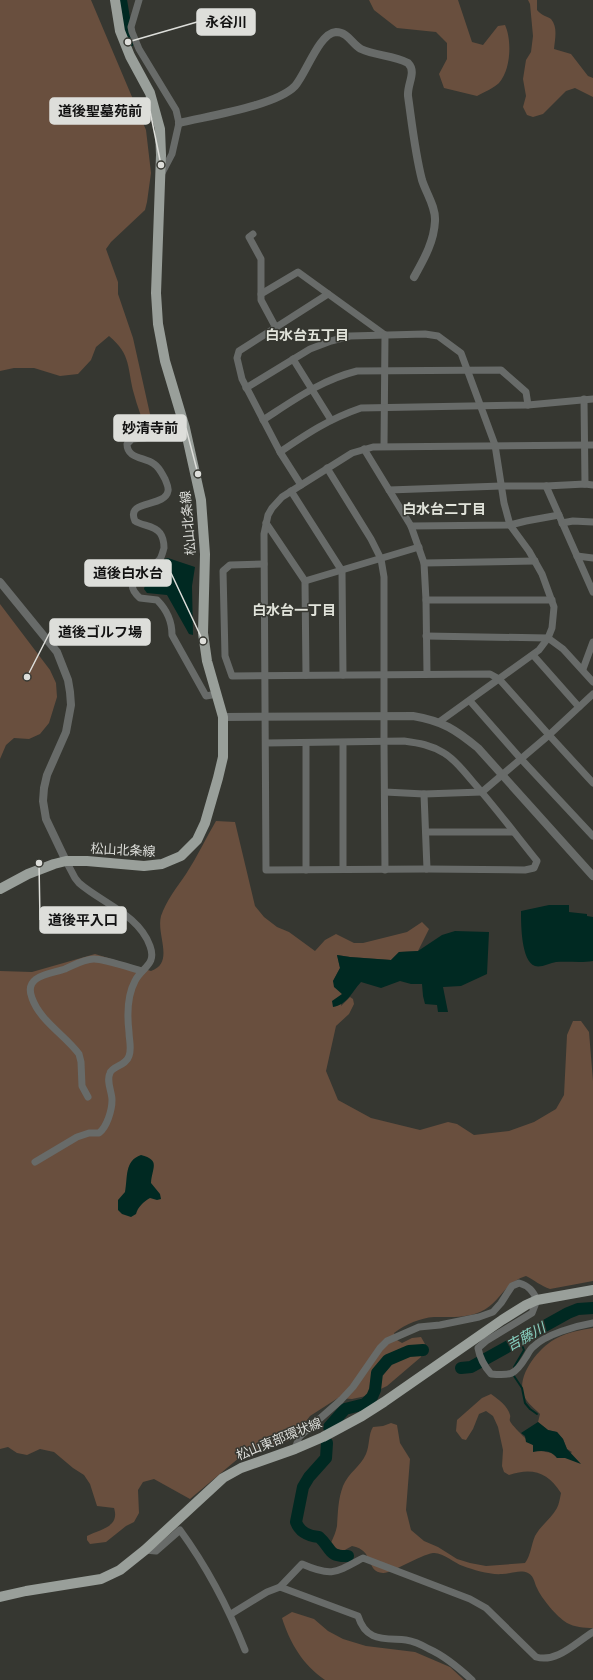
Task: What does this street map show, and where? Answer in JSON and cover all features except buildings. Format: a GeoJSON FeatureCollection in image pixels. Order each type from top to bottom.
{"type":"FeatureCollection","features":[{"type":"Feature","properties":{"kind":"main road","name":"松山北条線"},"geometry":{"type":"LineString","coordinates":[[0,889],[28,874],[66,861],[87,861],[133,866],[154,865],[175,859],[191,847],[202,832],[218,778],[222,757],[223,717],[207,661],[203,633],[205,554],[201,500],[185,428],[165,361],[158,324],[156,292],[161,142],[158,119],[150,93],[130,56],[120,32],[115,0]]}},
{"type":"Feature","properties":{"kind":"main road","name":"松山東部環状線"},"geometry":{"type":"LineString","coordinates":[[0,1597],[26,1591],[101,1579],[120,1570],[146,1550],[223,1478],[241,1468],[295,1449],[323,1437],[378,1406],[502,1320],[537,1300],[593,1290]]}},
{"type":"Feature","properties":{"kind":"street"},"geometry":{"type":"LineString","coordinates":[[138,0],[131,27],[132,32],[139,49],[176,110],[179,122],[172,154],[160,176]]}},
{"type":"Feature","properties":{"kind":"street"},"geometry":{"type":"LineString","coordinates":[[179,122],[268,102],[286,93],[300,79],[324,39],[336,32],[342,33],[360,48],[408,63],[412,67],[408,96],[419,165],[422,181],[435,220],[430,247],[414,277]]}},
{"type":"Feature","properties":{"kind":"street"},"geometry":{"type":"LineString","coordinates":[[253,234],[249,237],[261,259],[261,300],[276,328]]}},
{"type":"Feature","properties":{"kind":"street"},"geometry":{"type":"LineString","coordinates":[[261,294],[298,272],[385,335]]}},
{"type":"Feature","properties":{"kind":"street"},"geometry":{"type":"LineString","coordinates":[[301,485],[280,452],[246,388],[242,379],[237,358],[238,351],[328,294]]}},
{"type":"Feature","properties":{"kind":"street"},"geometry":{"type":"LineString","coordinates":[[246,388],[310,349],[350,336],[425,334],[438,336],[462,353],[495,445],[501,486],[510,525],[535,561],[542,574],[554,606],[554,619],[548,638],[533,655],[499,678],[440,722]]}},
{"type":"Feature","properties":{"kind":"street"},"geometry":{"type":"LineString","coordinates":[[384,446],[385,335]]}},
{"type":"Feature","properties":{"kind":"street"},"geometry":{"type":"LineString","coordinates":[[293,359],[330,420]]}},
{"type":"Feature","properties":{"kind":"street"},"geometry":{"type":"LineString","coordinates":[[263,420],[312,389],[337,376],[357,371],[500,370],[526,392],[528,405]]}},
{"type":"Feature","properties":{"kind":"street"},"geometry":{"type":"LineString","coordinates":[[584,399],[585,484]]}},
{"type":"Feature","properties":{"kind":"street"},"geometry":{"type":"LineString","coordinates":[[280,452],[315,428],[330,420],[361,408],[528,405],[593,399]]}},
{"type":"Feature","properties":{"kind":"street"},"geometry":{"type":"LineString","coordinates":[[185,428],[144,438],[132,439],[127,444],[127,449],[130,453],[154,463],[160,469],[167,484],[168,491],[165,497],[160,500],[136,508],[133,511],[132,516],[135,521],[138,524],[158,530],[162,535],[164,544],[164,550],[160,559],[136,576],[133,585],[134,591],[140,598],[158,600],[167,611],[172,624],[172,635],[206,696],[217,694]]}},
{"type":"Feature","properties":{"kind":"street"},"geometry":{"type":"LineString","coordinates":[[266,743],[343,743],[384,741],[421,743],[433,747],[446,754],[456,762],[482,792],[537,861],[534,868],[525,870],[266,870],[264,534],[266,523],[272,508],[282,497],[352,453],[364,449],[384,446],[593,446]]}},
{"type":"Feature","properties":{"kind":"street"},"geometry":{"type":"LineString","coordinates":[[364,449],[411,526],[424,563],[427,674]]}},
{"type":"Feature","properties":{"kind":"street"},"geometry":{"type":"LineString","coordinates":[[327,468],[371,539],[381,560],[384,577],[385,870]]}},
{"type":"Feature","properties":{"kind":"street"},"geometry":{"type":"LineString","coordinates":[[389,490],[501,486],[593,485]]}},
{"type":"Feature","properties":{"kind":"street"},"geometry":{"type":"LineString","coordinates":[[546,486],[593,592]]}},
{"type":"Feature","properties":{"kind":"street"},"geometry":{"type":"LineString","coordinates":[[291,491],[342,571],[343,675]]}},
{"type":"Feature","properties":{"kind":"street"},"geometry":{"type":"LineString","coordinates":[[411,526],[510,525],[526,520],[559,515]]}},
{"type":"Feature","properties":{"kind":"street"},"geometry":{"type":"LineString","coordinates":[[562,523],[573,521],[593,522]]}},
{"type":"Feature","properties":{"kind":"street"},"geometry":{"type":"LineString","coordinates":[[266,523],[305,581],[306,675]]}},
{"type":"Feature","properties":{"kind":"street"},"geometry":{"type":"LineString","coordinates":[[305,581],[381,560],[419,547]]}},
{"type":"Feature","properties":{"kind":"street"},"geometry":{"type":"LineString","coordinates":[[577,556],[593,558]]}},
{"type":"Feature","properties":{"kind":"street"},"geometry":{"type":"LineString","coordinates":[[424,563],[535,561]]}},
{"type":"Feature","properties":{"kind":"street"},"geometry":{"type":"LineString","coordinates":[[264,564],[230,564],[223,571],[225,656],[232,676],[490,674],[499,678],[593,783]]}},
{"type":"Feature","properties":{"kind":"street"},"geometry":{"type":"LineString","coordinates":[[0,582],[57,652],[68,680],[71,705],[66,732],[47,774],[43,801],[46,819],[75,878],[79,883],[132,920],[146,936],[153,953],[151,962],[135,981],[129,998],[129,1055],[126,1061],[112,1070],[109,1074],[112,1100],[106,1126],[99,1133],[82,1135],[36,1162]]}},
{"type":"Feature","properties":{"kind":"street"},"geometry":{"type":"LineString","coordinates":[[426,600],[552,600]]}},
{"type":"Feature","properties":{"kind":"street"},"geometry":{"type":"LineString","coordinates":[[426,636],[548,638],[564,650],[583,669],[593,682]]}},
{"type":"Feature","properties":{"kind":"street"},"geometry":{"type":"LineString","coordinates":[[583,669],[593,642]]}},
{"type":"Feature","properties":{"kind":"street"},"geometry":{"type":"LineString","coordinates":[[533,655],[578,707]]}},
{"type":"Feature","properties":{"kind":"street"},"geometry":{"type":"LineString","coordinates":[[385,792],[424,794],[482,792],[549,735],[593,694]]}},
{"type":"Feature","properties":{"kind":"street"},"geometry":{"type":"LineString","coordinates":[[470,701],[521,759],[593,836]]}},
{"type":"Feature","properties":{"kind":"street"},"geometry":{"type":"LineString","coordinates":[[223,717],[384,715],[413,716],[440,722],[478,748],[593,876]]}},
{"type":"Feature","properties":{"kind":"street"},"geometry":{"type":"LineString","coordinates":[[306,743],[306,870]]}},
{"type":"Feature","properties":{"kind":"street"},"geometry":{"type":"LineString","coordinates":[[343,743],[343,869]]}},
{"type":"Feature","properties":{"kind":"street"},"geometry":{"type":"LineString","coordinates":[[424,794],[427,869]]}},
{"type":"Feature","properties":{"kind":"street"},"geometry":{"type":"LineString","coordinates":[[426,832],[513,832]]}},
{"type":"Feature","properties":{"kind":"street"},"geometry":{"type":"LineString","coordinates":[[88,1097],[82,1086],[81,1062],[79,1054],[39,1011],[32,998],[30,990],[33,982],[38,977],[48,973],[95,958],[142,971]]}},
{"type":"Feature","properties":{"kind":"street"},"geometry":{"type":"LineString","coordinates":[[295,1449],[299,1437],[341,1400],[353,1387],[380,1348],[387,1341],[419,1327],[440,1325],[479,1317],[493,1312],[512,1286],[519,1283],[527,1285],[533,1290],[537,1300],[532,1313],[486,1341],[478,1348],[484,1367],[491,1374],[507,1376],[515,1371],[532,1347],[566,1329],[593,1323]]}},
{"type":"Feature","properties":{"kind":"street"},"geometry":{"type":"LineString","coordinates":[[146,1550],[156,1551],[180,1530],[199,1556],[230,1614],[245,1650]]}},
{"type":"Feature","properties":{"kind":"street"},"geometry":{"type":"LineString","coordinates":[[230,1614],[267,1592],[280,1587],[302,1564],[319,1571],[332,1572],[364,1558],[378,1562],[408,1576],[470,1599],[486,1608],[536,1657],[542,1659],[562,1653],[593,1632]]}},
{"type":"Feature","properties":{"kind":"street"},"geometry":{"type":"LineString","coordinates":[[280,1587],[358,1616],[361,1626],[372,1636],[388,1640],[408,1640],[430,1649],[445,1658],[472,1680]]}},
{"type":"Feature","properties":{"kind":"shaded area"},"geometry":{"type":"Polygon","coordinates":[[[0,0],[91,0],[146,130],[151,173],[145,210],[111,242],[106,249],[118,282],[118,294],[133,338],[152,423],[149,431],[146,430],[137,403],[128,363],[122,350],[109,336],[96,347],[91,360],[78,374],[60,376],[34,368],[14,368],[0,371],[0,0]]]}},
{"type":"Feature","properties":{"kind":"shaded area"},"geometry":{"type":"Polygon","coordinates":[[[369,0],[458,0],[472,42],[483,45],[498,26],[505,25],[509,39],[509,55],[506,71],[503,77],[497,85],[477,96],[444,88],[439,74],[447,59],[447,43],[436,32],[397,28],[374,10],[369,0]]]}},
{"type":"Feature","properties":{"kind":"shaded area"},"geometry":{"type":"Polygon","coordinates":[[[528,0],[537,0],[537,10],[553,22],[556,33],[554,49],[571,54],[588,76],[593,78],[593,97],[575,88],[566,91],[543,114],[533,117],[527,115],[523,107],[526,96],[523,79],[526,60],[531,52],[533,36],[530,4],[528,0]]]}},
{"type":"Feature","properties":{"kind":"shaded area"},"geometry":{"type":"Polygon","coordinates":[[[0,604],[50,670],[56,683],[57,697],[49,723],[40,734],[29,739],[14,738],[6,745],[0,759],[0,604]]]}},
{"type":"Feature","properties":{"kind":"shaded area"},"geometry":{"type":"Polygon","coordinates":[[[216,821],[235,822],[255,906],[264,917],[277,927],[289,932],[315,951],[325,940],[336,934],[354,943],[363,943],[407,932],[422,922],[429,929],[418,951],[399,952],[391,960],[337,955],[340,968],[333,981],[342,994],[341,1006],[350,997],[353,999],[354,1004],[349,1014],[336,1026],[326,1071],[338,1100],[371,1118],[420,1130],[448,1122],[457,1124],[474,1135],[509,1131],[534,1122],[556,1109],[564,1095],[567,1035],[573,1021],[581,1021],[589,1032],[593,1081],[593,1281],[550,1289],[526,1276],[512,1283],[492,1304],[480,1312],[464,1316],[434,1317],[418,1320],[408,1324],[394,1333],[397,1340],[402,1343],[412,1338],[421,1337],[425,1344],[421,1357],[387,1386],[366,1396],[352,1399],[338,1398],[310,1416],[297,1433],[288,1441],[246,1452],[190,1499],[154,1479],[143,1482],[138,1490],[139,1513],[134,1522],[126,1526],[106,1542],[90,1544],[87,1540],[87,1536],[112,1523],[115,1514],[114,1508],[97,1506],[90,1484],[84,1475],[54,1452],[40,1449],[27,1455],[17,1453],[8,1447],[0,1449],[0,971],[32,972],[95,954],[151,971],[158,967],[162,962],[163,955],[160,923],[163,910],[190,868],[216,821]]]}},
{"type":"Feature","properties":{"kind":"shaded area"},"geometry":{"type":"Polygon","coordinates":[[[593,1328],[593,1628],[576,1626],[563,1620],[554,1612],[542,1597],[532,1576],[525,1572],[497,1574],[477,1571],[460,1565],[441,1554],[433,1553],[427,1554],[387,1573],[383,1573],[377,1572],[374,1569],[367,1556],[359,1548],[352,1546],[343,1551],[335,1548],[331,1543],[337,1528],[339,1501],[345,1481],[364,1458],[368,1447],[370,1433],[373,1427],[391,1423],[397,1425],[400,1443],[410,1459],[406,1510],[411,1530],[424,1541],[438,1547],[457,1559],[470,1563],[486,1566],[525,1563],[529,1557],[535,1536],[557,1508],[561,1493],[551,1480],[539,1473],[525,1471],[509,1475],[504,1472],[502,1466],[503,1450],[498,1427],[493,1416],[486,1411],[479,1414],[473,1429],[466,1440],[462,1439],[456,1431],[457,1420],[482,1398],[491,1394],[500,1400],[505,1406],[509,1412],[511,1423],[532,1445],[540,1451],[554,1453],[557,1458],[565,1458],[572,1452],[567,1449],[563,1439],[557,1432],[548,1430],[538,1422],[540,1414],[525,1399],[522,1388],[523,1380],[531,1362],[550,1342],[566,1334],[593,1328]]]}},
{"type":"Feature","properties":{"kind":"shaded area"},"geometry":{"type":"Polygon","coordinates":[[[292,1612],[314,1619],[328,1631],[343,1639],[366,1646],[415,1652],[450,1667],[464,1680],[325,1680],[310,1668],[293,1645],[282,1618],[292,1612]]]}},
{"type":"Feature","properties":{"kind":"water"},"geometry":{"type":"Polygon","coordinates":[[[168,558],[195,567],[192,586],[193,635],[189,634],[167,595],[147,593],[144,589],[145,585],[163,567],[164,559],[168,558]]]}},
{"type":"Feature","properties":{"kind":"water"},"geometry":{"type":"Polygon","coordinates":[[[549,905],[569,905],[569,912],[587,914],[587,916],[593,917],[593,961],[556,962],[543,966],[535,966],[530,963],[524,950],[521,911],[549,905]]]}},
{"type":"Feature","properties":{"kind":"water"},"geometry":{"type":"Polygon","coordinates":[[[455,931],[489,932],[487,974],[461,986],[443,987],[448,1012],[438,1012],[437,1005],[425,1004],[422,984],[411,984],[400,981],[381,988],[361,982],[346,1001],[333,1007],[332,1001],[342,994],[334,987],[333,981],[340,968],[337,955],[391,960],[399,952],[418,951],[442,935],[455,931]]]}},
{"type":"Feature","properties":{"kind":"water"},"geometry":{"type":"Polygon","coordinates":[[[141,1155],[151,1159],[153,1162],[154,1169],[151,1183],[160,1194],[161,1199],[157,1200],[150,1198],[143,1203],[136,1214],[131,1217],[122,1214],[118,1210],[118,1200],[125,1192],[129,1165],[141,1155]]]}},
{"type":"Feature","properties":{"kind":"water"},"geometry":{"type":"Polygon","coordinates":[[[538,1422],[548,1430],[557,1432],[563,1439],[567,1449],[581,1464],[565,1458],[557,1458],[552,1453],[546,1451],[533,1452],[533,1445],[526,1442],[525,1436],[521,1433],[538,1422]]]}},
{"type":"Feature","properties":{"kind":"waterway"},"geometry":{"type":"LineString","coordinates":[[121,0],[128,42]]}},
{"type":"Feature","properties":{"kind":"waterway","name":"吉藤川"},"geometry":{"type":"LineString","coordinates":[[461,1368],[471,1367],[568,1313],[578,1309],[593,1308]]}},
{"type":"Feature","properties":{"kind":"waterway"},"geometry":{"type":"LineString","coordinates":[[514,1367],[524,1350],[520,1340]]}},
{"type":"Feature","properties":{"kind":"waterway","name":"吉藤川"},"geometry":{"type":"LineString","coordinates":[[329,1427],[345,1409],[365,1404],[372,1397],[375,1390],[377,1373],[388,1360],[409,1351],[423,1350]]}},
{"type":"Feature","properties":{"kind":"waterway"},"geometry":{"type":"LineString","coordinates":[[514,1376],[522,1388],[525,1403],[537,1414]]}},
{"type":"Feature","properties":{"kind":"waterway","name":"吉藤川"},"geometry":{"type":"LineString","coordinates":[[327,1443],[326,1458],[309,1477],[303,1487],[296,1522],[302,1531],[312,1536],[319,1537],[330,1551],[336,1555],[348,1556]]}},
{"type":"Feature","properties":{"kind":"place","name":"永谷川"},"geometry":{"type":"Point","coordinates":[128,42]}},
{"type":"Feature","properties":{"kind":"place","name":"道後聖墓苑前"},"geometry":{"type":"Point","coordinates":[161,165]}},
{"type":"Feature","properties":{"kind":"place","name":"妙清寺前"},"geometry":{"type":"Point","coordinates":[198,474]}},
{"type":"Feature","properties":{"kind":"place","name":"道後白水台"},"geometry":{"type":"Point","coordinates":[203,641]}},
{"type":"Feature","properties":{"kind":"place","name":"道後ゴルフ場"},"geometry":{"type":"Point","coordinates":[27,677]}},
{"type":"Feature","properties":{"kind":"place","name":"道後平入口"},"geometry":{"type":"Point","coordinates":[39,863]}},
{"type":"Feature","properties":{"kind":"district","name":"白水台五丁目"},"geometry":{"type":"Point","coordinates":[307,335]}},
{"type":"Feature","properties":{"kind":"district","name":"白水台二丁目"},"geometry":{"type":"Point","coordinates":[444,509]}},
{"type":"Feature","properties":{"kind":"district","name":"白水台一丁目"},"geometry":{"type":"Point","coordinates":[294,610]}}]}
